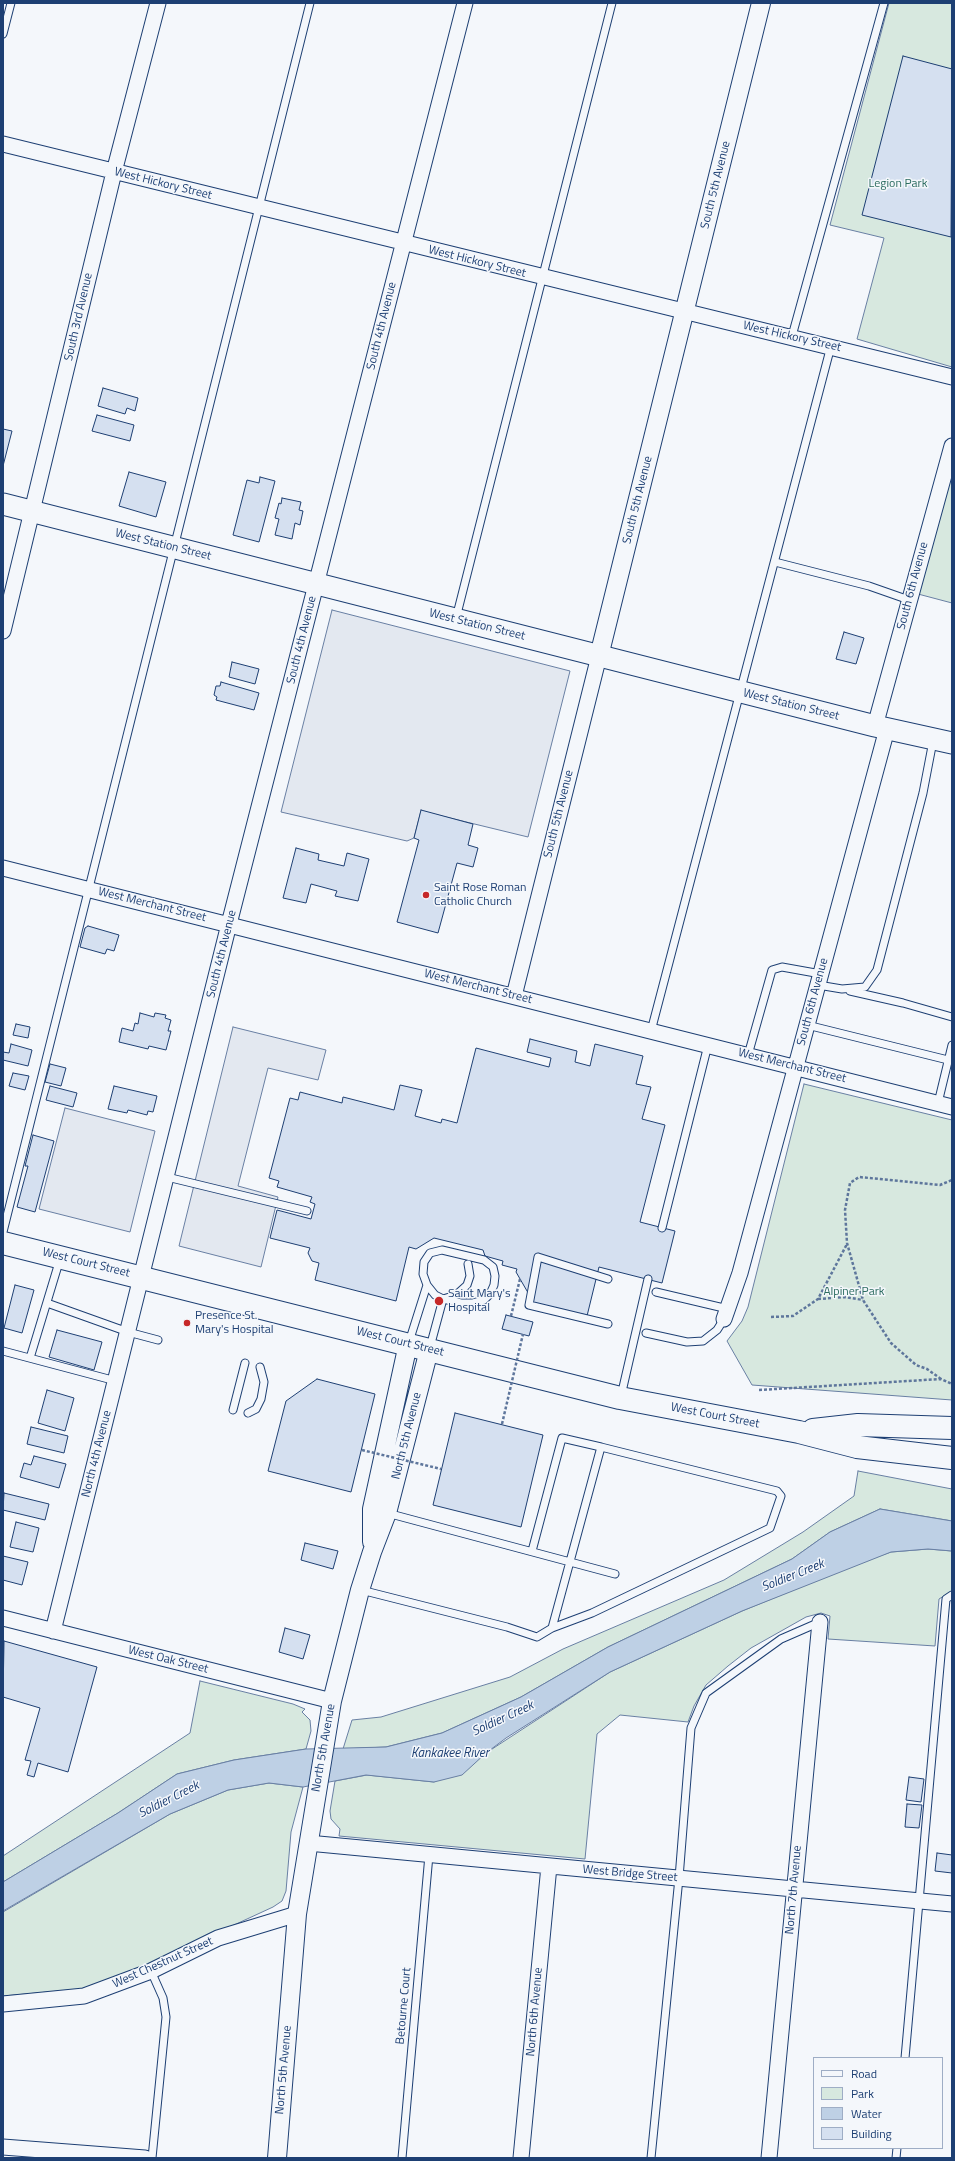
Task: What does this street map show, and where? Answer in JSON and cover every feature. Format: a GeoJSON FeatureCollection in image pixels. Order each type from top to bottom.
{"type":"FeatureCollection","features":[{"type":"Feature","properties":{"kind":"main road","name":"West Station Street"},"geometry":{"type":"LineString","coordinates":[[3,504],[741,693],[881,728],[943,741]]}},
{"type":"Feature","properties":{"kind":"main road","name":"West Court Street"},"geometry":{"type":"LineString","coordinates":[[3,1243],[620,1398],[799,1432],[857,1447],[952,1458]]}},
{"type":"Feature","properties":{"kind":"main road","name":"West Court Street"},"geometry":{"type":"LineString","coordinates":[[799,1432],[858,1425],[952,1428]]}},
{"type":"Feature","properties":{"kind":"street","name":"South 3rd Avenue"},"geometry":{"type":"LineString","coordinates":[[3,631],[114,172],[158,3]]}},
{"type":"Feature","properties":{"kind":"street","name":"South 4th Avenue"},"geometry":{"type":"LineString","coordinates":[[142,1277],[229,924],[465,3]]}},
{"type":"Feature","properties":{"kind":"street","name":"South 5th Avenue"},"geometry":{"type":"LineString","coordinates":[[514,996],[761,3]]}},
{"type":"Feature","properties":{"kind":"street","name":"West Hickory Street"},"geometry":{"type":"LineString","coordinates":[[3,144],[403,244],[684,312],[792,336],[952,377]]}},
{"type":"Feature","properties":{"kind":"street","name":"South 6th Avenue"},"geometry":{"type":"LineString","coordinates":[[726,1314],[736,1288],[819,979],[881,728],[910,600],[952,446]]}},
{"type":"Feature","properties":{"kind":"street","name":"West Merchant Street"},"geometry":{"type":"LineString","coordinates":[[3,868],[945,1105]]}},
{"type":"Feature","properties":{"kind":"street","name":"North 4th Avenue"},"geometry":{"type":"LineString","coordinates":[[53,1631],[142,1277]]}},
{"type":"Feature","properties":{"kind":"street"},"geometry":{"type":"LineString","coordinates":[[372,1552],[372,1509],[408,1344]]}},
{"type":"Feature","properties":{"kind":"street","name":"North 5th Avenue"},"geometry":{"type":"LineString","coordinates":[[277,2158],[297,1914],[332,1701],[360,1590],[372,1552],[387,1513],[429,1350]]}},
{"type":"Feature","properties":{"kind":"street","name":"West Oak Street"},"geometry":{"type":"LineString","coordinates":[[3,1618],[332,1701]]}},
{"type":"Feature","properties":{"kind":"street","name":"North 7th Avenue"},"geometry":{"type":"LineString","coordinates":[[769,2158],[820,1622]]}},
{"type":"Feature","properties":{"kind":"street","name":"West Bridge Street"},"geometry":{"type":"LineString","coordinates":[[308,1843],[952,1904]]}},
{"type":"Feature","properties":{"kind":"street","name":"North 6th Avenue"},"geometry":{"type":"LineString","coordinates":[[521,2158],[549,1866]]}},
{"type":"Feature","properties":{"kind":"street","name":"West Chestnut Street"},"geometry":{"type":"LineString","coordinates":[[3,2004],[84,1996],[151,1971],[218,1938],[297,1914]]}},
{"type":"Feature","properties":{"kind":"street"},"geometry":{"type":"LineString","coordinates":[[3,2147],[32,2154],[145,2158]]}},
{"type":"Feature","properties":{"kind":"lane"},"geometry":{"type":"LineString","coordinates":[[3,34],[11,3]]}},
{"type":"Feature","properties":{"kind":"lane"},"geometry":{"type":"LineString","coordinates":[[3,1232],[310,3]]}},
{"type":"Feature","properties":{"kind":"lane"},"geometry":{"type":"LineString","coordinates":[[456,620],[612,3]]}},
{"type":"Feature","properties":{"kind":"lane"},"geometry":{"type":"LineString","coordinates":[[792,336],[884,3]]}},
{"type":"Feature","properties":{"kind":"lane"},"geometry":{"type":"LineString","coordinates":[[651,1031],[831,346]]}},
{"type":"Feature","properties":{"kind":"lane"},"geometry":{"type":"LineString","coordinates":[[775,562],[869,586],[910,600]]}},
{"type":"Feature","properties":{"kind":"lane"},"geometry":{"type":"LineString","coordinates":[[842,989],[865,988],[877,970],[923,793],[943,741]]}},
{"type":"Feature","properties":{"kind":"lane"},"geometry":{"type":"LineString","coordinates":[[748,1055],[772,970],[782,967],[819,979],[842,989],[903,1003],[952,1017]]}},
{"type":"Feature","properties":{"kind":"lane"},"geometry":{"type":"LineString","coordinates":[[807,1025],[948,1060]]}},
{"type":"Feature","properties":{"kind":"lane"},"geometry":{"type":"LineString","coordinates":[[662,1228],[708,1045]]}},
{"type":"Feature","properties":{"kind":"lane"},"geometry":{"type":"LineString","coordinates":[[945,1105],[948,1060],[952,1045]]}},
{"type":"Feature","properties":{"kind":"lane"},"geometry":{"type":"LineString","coordinates":[[167,1177],[307,1211]]}},
{"type":"Feature","properties":{"kind":"lane"},"geometry":{"type":"LineString","coordinates":[[442,1250],[484,1260],[493,1267],[494,1285],[490,1294],[484,1300],[473,1303],[461,1303],[443,1299],[435,1294],[427,1285],[423,1274],[424,1262],[430,1253],[442,1250]]}},
{"type":"Feature","properties":{"kind":"lane"},"geometry":{"type":"LineString","coordinates":[[30,1358],[61,1257]]}},
{"type":"Feature","properties":{"kind":"lane"},"geometry":{"type":"LineString","coordinates":[[608,1279],[538,1257],[529,1305],[608,1324]]}},
{"type":"Feature","properties":{"kind":"lane"},"geometry":{"type":"LineString","coordinates":[[443,1299],[456,1295],[467,1285],[470,1276],[468,1264]]}},
{"type":"Feature","properties":{"kind":"lane"},"geometry":{"type":"LineString","coordinates":[[620,1398],[648,1279]]}},
{"type":"Feature","properties":{"kind":"lane"},"geometry":{"type":"LineString","coordinates":[[408,1344],[427,1285]]}},
{"type":"Feature","properties":{"kind":"lane"},"geometry":{"type":"LineString","coordinates":[[646,1332],[687,1342],[703,1340],[717,1330],[726,1314],[656,1292]]}},
{"type":"Feature","properties":{"kind":"lane"},"geometry":{"type":"LineString","coordinates":[[429,1350],[443,1299]]}},
{"type":"Feature","properties":{"kind":"lane"},"geometry":{"type":"LineString","coordinates":[[47,1303],[128,1332],[158,1340]]}},
{"type":"Feature","properties":{"kind":"lane"},"geometry":{"type":"LineString","coordinates":[[3,1351],[116,1381]]}},
{"type":"Feature","properties":{"kind":"lane"},"geometry":{"type":"LineString","coordinates":[[232,1410],[245,1364]]}},
{"type":"Feature","properties":{"kind":"lane"},"geometry":{"type":"LineString","coordinates":[[248,1413],[256,1409],[261,1399],[264,1382],[260,1368]]}},
{"type":"Feature","properties":{"kind":"lane"},"geometry":{"type":"LineString","coordinates":[[360,1590],[507,1627],[537,1637],[552,1628],[592,1612],[770,1528],[776,1517],[781,1496],[777,1492],[562,1438],[532,1551]]}},
{"type":"Feature","properties":{"kind":"lane"},"geometry":{"type":"LineString","coordinates":[[552,1628],[569,1560],[601,1447]]}},
{"type":"Feature","properties":{"kind":"lane"},"geometry":{"type":"LineString","coordinates":[[387,1513],[569,1560],[616,1574]]}},
{"type":"Feature","properties":{"kind":"lane"},"geometry":{"type":"LineString","coordinates":[[905,2057],[946,1599],[952,1595]]}},
{"type":"Feature","properties":{"kind":"lane"},"geometry":{"type":"LineString","coordinates":[[650,2158],[679,1878],[691,1728],[706,1693],[781,1639],[820,1622]]}},
{"type":"Feature","properties":{"kind":"lane","name":"Betourne Court"},"geometry":{"type":"LineString","coordinates":[[402,2158],[429,1855]]}},
{"type":"Feature","properties":{"kind":"lane"},"geometry":{"type":"LineString","coordinates":[[151,1971],[163,1998],[166,2017],[152,2158]]}},
{"type":"Feature","properties":{"kind":"path"},"geometry":{"type":"LineString","coordinates":[[952,1180],[940,1185],[859,1178],[850,1183],[845,1210],[847,1244],[863,1300],[891,1343],[916,1365],[927,1369],[941,1379],[952,1384]]}},
{"type":"Feature","properties":{"kind":"path"},"geometry":{"type":"LineString","coordinates":[[771,1317],[793,1316],[818,1299],[847,1244]]}},
{"type":"Feature","properties":{"kind":"path"},"geometry":{"type":"LineString","coordinates":[[511,1316],[520,1279]]}},
{"type":"Feature","properties":{"kind":"path"},"geometry":{"type":"LineString","coordinates":[[818,1299],[845,1297],[863,1300]]}},
{"type":"Feature","properties":{"kind":"path"},"geometry":{"type":"LineString","coordinates":[[502,1424],[523,1334]]}},
{"type":"Feature","properties":{"kind":"path"},"geometry":{"type":"LineString","coordinates":[[759,1390],[941,1379]]}},
{"type":"Feature","properties":{"kind":"path"},"geometry":{"type":"LineString","coordinates":[[362,1450],[441,1469]]}},
{"type":"Feature","properties":{"kind":"green space","name":"Legion Park"},"geometry":{"type":"Polygon","coordinates":[[[889,3],[952,3],[952,367],[857,339],[884,238],[830,225],[889,3]]]}},
{"type":"Feature","properties":{"kind":"green space"},"geometry":{"type":"Polygon","coordinates":[[[952,470],[952,603],[918,594],[952,470]]]}},
{"type":"Feature","properties":{"kind":"green space","name":"Alpiner Park"},"geometry":{"type":"Polygon","coordinates":[[[804,1084],[952,1120],[952,1400],[752,1385],[727,1341],[742,1321],[748,1307],[804,1084]]]}},
{"type":"Feature","properties":{"kind":"green space"},"geometry":{"type":"Polygon","coordinates":[[[858,1471],[952,1489],[952,1521],[880,1509],[830,1532],[792,1559],[608,1647],[521,1697],[442,1733],[386,1747],[343,1749],[352,1720],[381,1717],[510,1677],[563,1649],[724,1580],[803,1532],[854,1496],[858,1471]]]}},
{"type":"Feature","properties":{"kind":"green space"},"geometry":{"type":"Polygon","coordinates":[[[928,1549],[952,1551],[952,1591],[939,1599],[935,1646],[828,1639],[830,1616],[821,1613],[806,1617],[751,1648],[728,1666],[706,1685],[694,1706],[688,1722],[620,1715],[597,1734],[585,1859],[339,1836],[340,1829],[331,1819],[330,1811],[335,1781],[367,1775],[434,1782],[486,1753],[610,1672],[742,1611],[854,1565],[891,1552],[928,1549]]]}},
{"type":"Feature","properties":{"kind":"green space"},"geometry":{"type":"Polygon","coordinates":[[[200,1681],[293,1704],[305,1709],[302,1712],[310,1720],[311,1731],[306,1749],[234,1760],[177,1774],[118,1813],[3,1882],[3,1856],[190,1733],[200,1681]]]}},
{"type":"Feature","properties":{"kind":"green space"},"geometry":{"type":"Polygon","coordinates":[[[269,1783],[303,1787],[291,1832],[286,1891],[282,1901],[273,1907],[130,1973],[82,1989],[3,1996],[3,1912],[170,1814],[228,1790],[269,1783]]]}},
{"type":"Feature","properties":{"kind":"shaded area"},"geometry":{"type":"Polygon","coordinates":[[[332,610],[570,671],[528,837],[421,811],[414,838],[407,841],[281,812],[332,610]]]}},
{"type":"Feature","properties":{"kind":"shaded area"},"geometry":{"type":"Polygon","coordinates":[[[233,1027],[326,1050],[318,1080],[268,1068],[238,1186],[278,1197],[261,1267],[179,1246],[233,1027]]]}},
{"type":"Feature","properties":{"kind":"shaded area"},"geometry":{"type":"Polygon","coordinates":[[[65,1108],[155,1131],[130,1232],[39,1209],[65,1108]]]}},
{"type":"Feature","properties":{"kind":"water","name":"Kankakee River"},"geometry":{"type":"Polygon","coordinates":[[[880,1509],[952,1521],[952,1551],[928,1549],[891,1552],[742,1611],[610,1672],[506,1738],[486,1753],[462,1775],[434,1782],[366,1775],[303,1787],[269,1783],[228,1790],[170,1814],[3,1911],[3,1882],[118,1813],[177,1774],[234,1760],[306,1749],[386,1747],[442,1733],[521,1697],[608,1647],[792,1559],[830,1532],[880,1509]]]}},
{"type":"Feature","properties":{"kind":"building"},"geometry":{"type":"Polygon","coordinates":[[[903,56],[952,69],[951,237],[862,215],[903,56]]]}},
{"type":"Feature","properties":{"kind":"building"},"geometry":{"type":"Polygon","coordinates":[[[103,388],[138,398],[135,411],[127,408],[125,414],[98,406],[103,388]]]}},
{"type":"Feature","properties":{"kind":"building"},"geometry":{"type":"Polygon","coordinates":[[[97,415],[134,425],[130,441],[92,431],[97,415]]]}},
{"type":"Feature","properties":{"kind":"building"},"geometry":{"type":"Polygon","coordinates":[[[3,429],[12,431],[3,466],[3,429]]]}},
{"type":"Feature","properties":{"kind":"building"},"geometry":{"type":"Polygon","coordinates":[[[129,472],[166,482],[156,517],[119,506],[129,472]]]}},
{"type":"Feature","properties":{"kind":"building"},"geometry":{"type":"Polygon","coordinates":[[[260,477],[275,481],[259,542],[233,535],[247,480],[259,483],[260,477]]]}},
{"type":"Feature","properties":{"kind":"building"},"geometry":{"type":"Polygon","coordinates":[[[282,498],[301,502],[299,510],[303,511],[300,525],[295,523],[292,539],[275,535],[279,519],[275,518],[282,498]]]}},
{"type":"Feature","properties":{"kind":"building"},"geometry":{"type":"Polygon","coordinates":[[[844,632],[864,638],[856,664],[836,659],[844,632]]]}},
{"type":"Feature","properties":{"kind":"building"},"geometry":{"type":"Polygon","coordinates":[[[232,662],[259,669],[255,684],[229,677],[232,662]]]}},
{"type":"Feature","properties":{"kind":"building"},"geometry":{"type":"Polygon","coordinates":[[[221,682],[259,693],[254,710],[216,700],[217,697],[214,695],[216,686],[220,686],[221,682]]]}},
{"type":"Feature","properties":{"kind":"building","name":"Saint Rose Roman Catholic Church"},"geometry":{"type":"Polygon","coordinates":[[[421,810],[473,824],[468,845],[478,848],[473,867],[457,863],[438,933],[397,922],[419,840],[414,838],[421,810]]]}},
{"type":"Feature","properties":{"kind":"building"},"geometry":{"type":"Polygon","coordinates":[[[296,848],[319,854],[318,860],[344,866],[347,853],[369,859],[358,901],[335,896],[337,891],[311,884],[306,903],[283,898],[296,848]]]}},
{"type":"Feature","properties":{"kind":"building"},"geometry":{"type":"Polygon","coordinates":[[[88,926],[119,935],[114,951],[107,949],[105,954],[80,947],[85,928],[88,926]]]}},
{"type":"Feature","properties":{"kind":"building"},"geometry":{"type":"Polygon","coordinates":[[[140,1013],[154,1017],[155,1013],[166,1015],[165,1018],[171,1020],[168,1031],[171,1031],[166,1050],[149,1046],[148,1049],[119,1042],[122,1028],[133,1031],[135,1023],[138,1024],[140,1013]]]}},
{"type":"Feature","properties":{"kind":"building"},"geometry":{"type":"Polygon","coordinates":[[[16,1024],[30,1027],[28,1038],[13,1035],[16,1024]]]}},
{"type":"Feature","properties":{"kind":"building"},"geometry":{"type":"Polygon","coordinates":[[[530,1039],[577,1051],[575,1062],[590,1066],[595,1044],[643,1056],[636,1084],[651,1087],[642,1119],[665,1125],[640,1222],[675,1231],[662,1283],[599,1267],[587,1316],[534,1303],[516,1272],[517,1269],[502,1265],[503,1261],[485,1256],[483,1250],[434,1238],[416,1249],[409,1247],[396,1301],[315,1280],[319,1263],[312,1261],[308,1253],[310,1248],[270,1238],[277,1210],[311,1219],[315,1204],[310,1202],[312,1197],[277,1187],[279,1181],[269,1178],[290,1098],[298,1100],[300,1092],[342,1103],[343,1097],[394,1110],[400,1085],[422,1090],[415,1116],[441,1123],[442,1119],[457,1123],[476,1048],[549,1067],[551,1058],[527,1052],[530,1039]]]}},
{"type":"Feature","properties":{"kind":"building"},"geometry":{"type":"Polygon","coordinates":[[[11,1044],[32,1050],[28,1066],[3,1060],[3,1052],[9,1053],[11,1044]]]}},
{"type":"Feature","properties":{"kind":"building"},"geometry":{"type":"Polygon","coordinates":[[[50,1064],[66,1068],[61,1086],[45,1082],[50,1064]]]}},
{"type":"Feature","properties":{"kind":"building"},"geometry":{"type":"Polygon","coordinates":[[[13,1073],[29,1076],[25,1090],[9,1086],[13,1073]]]}},
{"type":"Feature","properties":{"kind":"building"},"geometry":{"type":"Polygon","coordinates":[[[50,1086],[77,1093],[73,1107],[46,1100],[50,1086]]]}},
{"type":"Feature","properties":{"kind":"building"},"geometry":{"type":"Polygon","coordinates":[[[114,1086],[157,1096],[153,1112],[148,1111],[147,1115],[128,1110],[127,1113],[108,1109],[114,1086]]]}},
{"type":"Feature","properties":{"kind":"building"},"geometry":{"type":"Polygon","coordinates":[[[33,1135],[54,1141],[35,1212],[17,1207],[28,1166],[25,1166],[33,1135]]]}},
{"type":"Feature","properties":{"kind":"building"},"geometry":{"type":"Polygon","coordinates":[[[15,1285],[34,1290],[22,1333],[4,1328],[15,1285]]]}},
{"type":"Feature","properties":{"kind":"building"},"geometry":{"type":"Polygon","coordinates":[[[506,1315],[533,1322],[529,1336],[502,1329],[506,1315]]]}},
{"type":"Feature","properties":{"kind":"building"},"geometry":{"type":"Polygon","coordinates":[[[57,1330],[102,1342],[94,1370],[49,1357],[57,1330]]]}},
{"type":"Feature","properties":{"kind":"building"},"geometry":{"type":"Polygon","coordinates":[[[317,1379],[375,1394],[351,1492],[268,1471],[286,1401],[317,1379]]]}},
{"type":"Feature","properties":{"kind":"building"},"geometry":{"type":"Polygon","coordinates":[[[47,1390],[74,1398],[65,1431],[38,1423],[47,1390]]]}},
{"type":"Feature","properties":{"kind":"building"},"geometry":{"type":"Polygon","coordinates":[[[455,1413],[543,1435],[521,1527],[433,1505],[455,1413]]]}},
{"type":"Feature","properties":{"kind":"building"},"geometry":{"type":"Polygon","coordinates":[[[31,1427],[68,1436],[64,1453],[27,1444],[31,1427]]]}},
{"type":"Feature","properties":{"kind":"building"},"geometry":{"type":"Polygon","coordinates":[[[34,1456],[66,1464],[59,1488],[20,1477],[24,1463],[31,1465],[34,1456]]]}},
{"type":"Feature","properties":{"kind":"building"},"geometry":{"type":"Polygon","coordinates":[[[4,1493],[49,1504],[45,1520],[3,1510],[4,1493]]]}},
{"type":"Feature","properties":{"kind":"building"},"geometry":{"type":"Polygon","coordinates":[[[16,1522],[39,1528],[33,1552],[10,1547],[16,1522]]]}},
{"type":"Feature","properties":{"kind":"building"},"geometry":{"type":"Polygon","coordinates":[[[305,1543],[338,1551],[333,1569],[301,1560],[305,1543]]]}},
{"type":"Feature","properties":{"kind":"building"},"geometry":{"type":"Polygon","coordinates":[[[3,1556],[28,1562],[22,1585],[3,1580],[3,1556]]]}},
{"type":"Feature","properties":{"kind":"building"},"geometry":{"type":"Polygon","coordinates":[[[285,1628],[310,1635],[303,1659],[279,1652],[285,1628]]]}},
{"type":"Feature","properties":{"kind":"building"},"geometry":{"type":"Polygon","coordinates":[[[4,1641],[97,1667],[68,1772],[38,1763],[34,1777],[27,1775],[31,1761],[25,1760],[40,1708],[3,1697],[4,1641]]]}},
{"type":"Feature","properties":{"kind":"building"},"geometry":{"type":"Polygon","coordinates":[[[909,1777],[924,1779],[921,1802],[906,1800],[909,1777]]]}},
{"type":"Feature","properties":{"kind":"building"},"geometry":{"type":"Polygon","coordinates":[[[907,1804],[922,1805],[919,1828],[905,1827],[907,1804]]]}},
{"type":"Feature","properties":{"kind":"building"},"geometry":{"type":"Polygon","coordinates":[[[937,1853],[952,1855],[952,1873],[935,1871],[937,1853]]]}},
{"type":"Feature","properties":{"kind":"place","name":"Saint Rose Roman Catholic Church"},"geometry":{"type":"Point","coordinates":[426,895]}},
{"type":"Feature","properties":{"kind":"place","name":"Saint Mary's Hospital"},"geometry":{"type":"Point","coordinates":[439,1301]}},
{"type":"Feature","properties":{"kind":"place","name":"Presence St. Mary's Hospital"},"geometry":{"type":"Point","coordinates":[187,1323]}},
{"type":"Feature","properties":{"kind":"water label","name":"Soldier Creek"},"geometry":{"type":"Point","coordinates":[793,1576]}},
{"type":"Feature","properties":{"kind":"water label","name":"Soldier Creek"},"geometry":{"type":"Point","coordinates":[503,1719]}},
{"type":"Feature","properties":{"kind":"water label","name":"Soldier Creek"},"geometry":{"type":"Point","coordinates":[169,1800]}}]}
